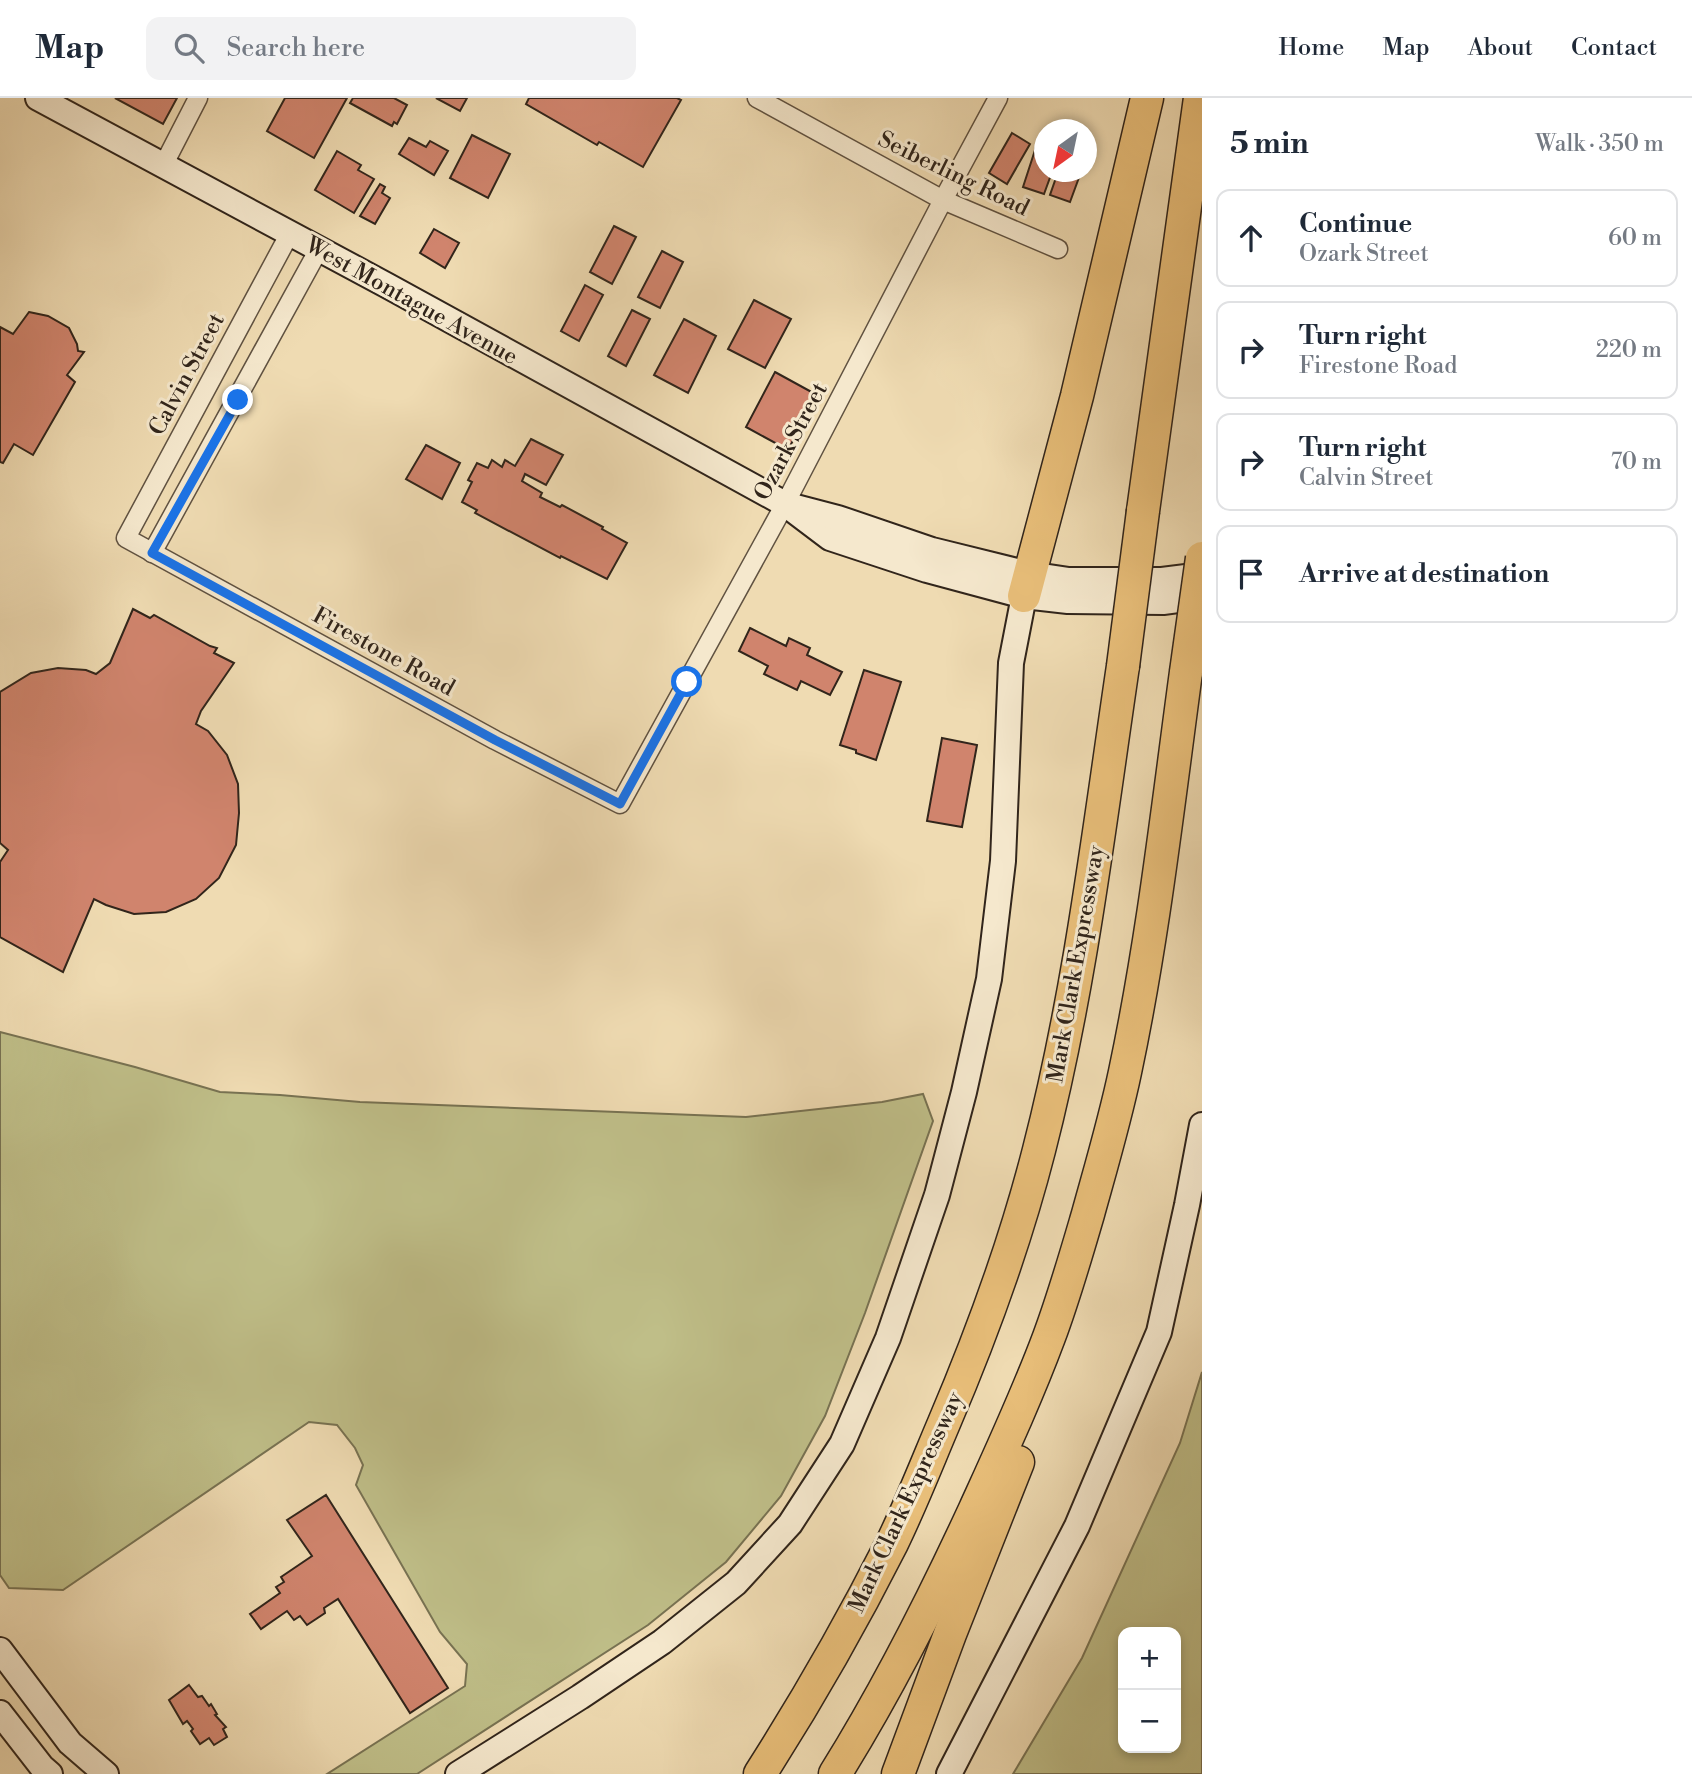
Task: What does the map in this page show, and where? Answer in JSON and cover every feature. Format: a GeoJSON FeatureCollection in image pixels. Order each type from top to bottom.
{"type":"FeatureCollection","features":[{"type":"Feature","properties":{"kind":"highway"},"geometry":{"type":"LineString","coordinates":[[1026,585],[1077,396],[1147,98]]}},
{"type":"Feature","properties":{"kind":"highway","name":"Mark Clark Expressway"},"geometry":{"type":"LineString","coordinates":[[760,1774],[829,1659],[893,1541],[922,1479],[1005,1265],[1040,1148],[1065,1040],[1078,968],[1123,666],[1200,98]]}},
{"type":"Feature","properties":{"kind":"highway"},"geometry":{"type":"LineString","coordinates":[[835,1774],[860,1735],[936,1594],[1026,1397],[1076,1255],[1125,1073],[1151,924],[1202,558]]}},
{"type":"Feature","properties":{"kind":"highway"},"geometry":{"type":"LineString","coordinates":[[898,1774],[1072,1316],[1101,1215],[1108,1138]]}},
{"type":"Feature","properties":{"kind":"main road","name":"West Montague Avenue"},"geometry":{"type":"LineString","coordinates":[[38,98],[785,504],[838,518],[932,550],[1068,601],[1163,602],[1202,597]]}},
{"type":"Feature","properties":{"kind":"main road","name":"West Montague Avenue"},"geometry":{"type":"LineString","coordinates":[[1026,585],[1069,580],[1161,580],[1202,575]]}},
{"type":"Feature","properties":{"kind":"main road"},"geometry":{"type":"LineString","coordinates":[[458,1774],[663,1642],[736,1583],[790,1524],[842,1444],[888,1338],[937,1195],[964,1092],[989,979],[1003,861],[1011,663],[1026,585]]}},
{"type":"Feature","properties":{"kind":"main road"},"geometry":{"type":"LineString","coordinates":[[949,1774],[1077,1525],[1159,1332],[1202,1125]]}},
{"type":"Feature","properties":{"kind":"main road"},"geometry":{"type":"LineString","coordinates":[[0,1650],[70,1743],[106,1774]]}},
{"type":"Feature","properties":{"kind":"main road"},"geometry":{"type":"LineString","coordinates":[[0,1713],[50,1774]]}},
{"type":"Feature","properties":{"kind":"street"},"geometry":{"type":"LineString","coordinates":[[163,166],[198,98]]}},
{"type":"Feature","properties":{"kind":"street","name":"Seiberling Road"},"geometry":{"type":"LineString","coordinates":[[757,98],[943,200],[1058,249]]}},
{"type":"Feature","properties":{"kind":"street","name":"Ozark Street"},"geometry":{"type":"LineString","coordinates":[[620,804],[785,504],[999,98]]}},
{"type":"Feature","properties":{"kind":"street","name":"Calvin Street"},"geometry":{"type":"LineString","coordinates":[[126,538],[290,233]]}},
{"type":"Feature","properties":{"kind":"street"},"geometry":{"type":"LineString","coordinates":[[152,553],[319,249]]}},
{"type":"Feature","properties":{"kind":"street","name":"Firestone Road"},"geometry":{"type":"LineString","coordinates":[[126,538],[495,740],[620,804]]}},
{"type":"Feature","properties":{"kind":"shaded area"},"geometry":{"type":"Polygon","coordinates":[[[0,1032],[220,1092],[360,1102],[746,1117],[882,1102],[923,1094],[933,1121],[865,1313],[825,1416],[781,1496],[726,1562],[648,1625],[417,1774],[327,1774],[465,1686],[467,1664],[440,1632],[356,1485],[363,1465],[355,1448],[337,1425],[309,1422],[63,1590],[9,1588],[0,1575],[0,1032]]]}},
{"type":"Feature","properties":{"kind":"shaded area"},"geometry":{"type":"Polygon","coordinates":[[[1202,1372],[1202,1774],[1013,1774],[1082,1658],[1180,1443],[1202,1372]]]}},
{"type":"Feature","properties":{"kind":"building"},"geometry":{"type":"Polygon","coordinates":[[[115,98],[177,98],[163,124],[115,98]]]}},
{"type":"Feature","properties":{"kind":"building"},"geometry":{"type":"Polygon","coordinates":[[[285,98],[347,98],[314,158],[267,131],[285,98]]]}},
{"type":"Feature","properties":{"kind":"building"},"geometry":{"type":"Polygon","coordinates":[[[353,98],[394,98],[407,105],[397,124],[394,122],[392,126],[350,103],[353,98]]]}},
{"type":"Feature","properties":{"kind":"building"},"geometry":{"type":"Polygon","coordinates":[[[436,98],[467,98],[460,111],[436,98]]]}},
{"type":"Feature","properties":{"kind":"building"},"geometry":{"type":"Polygon","coordinates":[[[529,98],[681,100],[643,167],[599,142],[597,145],[526,104],[529,98]]]}},
{"type":"Feature","properties":{"kind":"building"},"geometry":{"type":"Polygon","coordinates":[[[1012,133],[1030,144],[1007,184],[989,173],[1012,133]]]}},
{"type":"Feature","properties":{"kind":"building"},"geometry":{"type":"Polygon","coordinates":[[[472,135],[510,154],[488,198],[450,178],[472,135]]]}},
{"type":"Feature","properties":{"kind":"building"},"geometry":{"type":"Polygon","coordinates":[[[409,138],[426,147],[430,141],[448,151],[434,175],[399,154],[409,138]]]}},
{"type":"Feature","properties":{"kind":"building"},"geometry":{"type":"Polygon","coordinates":[[[337,151],[361,165],[358,170],[374,179],[354,213],[315,190],[337,151]]]}},
{"type":"Feature","properties":{"kind":"building"},"geometry":{"type":"Polygon","coordinates":[[[1034,153],[1034,182],[1048,182],[1044,194],[1023,187],[1034,153]]]}},
{"type":"Feature","properties":{"kind":"building"},"geometry":{"type":"Polygon","coordinates":[[[1055,182],[1077,182],[1070,202],[1050,195],[1055,182]]]}},
{"type":"Feature","properties":{"kind":"building"},"geometry":{"type":"Polygon","coordinates":[[[380,184],[385,187],[382,193],[390,198],[375,224],[360,216],[380,184]]]}},
{"type":"Feature","properties":{"kind":"building"},"geometry":{"type":"Polygon","coordinates":[[[614,226],[636,237],[612,284],[590,272],[614,226]]]}},
{"type":"Feature","properties":{"kind":"building"},"geometry":{"type":"Polygon","coordinates":[[[434,229],[459,243],[445,268],[420,253],[434,229]]]}},
{"type":"Feature","properties":{"kind":"building"},"geometry":{"type":"Polygon","coordinates":[[[662,251],[683,262],[660,308],[638,297],[662,251]]]}},
{"type":"Feature","properties":{"kind":"building"},"geometry":{"type":"Polygon","coordinates":[[[585,285],[603,295],[579,341],[561,331],[585,285]]]}},
{"type":"Feature","properties":{"kind":"building"},"geometry":{"type":"Polygon","coordinates":[[[754,300],[791,319],[765,368],[728,349],[754,300]]]}},
{"type":"Feature","properties":{"kind":"building"},"geometry":{"type":"Polygon","coordinates":[[[632,310],[650,319],[626,366],[608,356],[632,310]]]}},
{"type":"Feature","properties":{"kind":"building"},"geometry":{"type":"Polygon","coordinates":[[[29,312],[48,316],[69,328],[78,351],[84,352],[67,375],[75,382],[33,455],[14,444],[3,463],[0,462],[0,327],[13,334],[29,312]]]}},
{"type":"Feature","properties":{"kind":"building"},"geometry":{"type":"Polygon","coordinates":[[[684,319],[716,336],[688,393],[654,375],[684,319]]]}},
{"type":"Feature","properties":{"kind":"building"},"geometry":{"type":"Polygon","coordinates":[[[775,372],[817,395],[788,450],[746,427],[775,372]]]}},
{"type":"Feature","properties":{"kind":"building"},"geometry":{"type":"Polygon","coordinates":[[[531,439],[563,455],[546,485],[525,474],[522,481],[542,493],[540,497],[560,507],[562,505],[627,543],[607,579],[561,556],[560,558],[475,513],[477,510],[462,502],[472,482],[468,480],[477,463],[488,468],[492,460],[502,467],[505,460],[515,466],[531,439]]]}},
{"type":"Feature","properties":{"kind":"building"},"geometry":{"type":"Polygon","coordinates":[[[426,445],[460,463],[442,499],[406,479],[426,445]]]}},
{"type":"Feature","properties":{"kind":"building"},"geometry":{"type":"Polygon","coordinates":[[[133,609],[150,618],[154,615],[217,648],[214,653],[234,663],[201,711],[196,724],[208,731],[227,755],[238,784],[236,845],[219,878],[196,899],[166,912],[134,914],[94,899],[63,972],[0,937],[0,862],[8,850],[0,843],[0,692],[31,673],[58,668],[86,670],[96,674],[110,663],[133,609]]]}},
{"type":"Feature","properties":{"kind":"building"},"geometry":{"type":"Polygon","coordinates":[[[750,628],[786,646],[789,638],[810,648],[807,655],[842,672],[830,695],[801,681],[797,690],[764,674],[768,666],[739,651],[750,628]]]}},
{"type":"Feature","properties":{"kind":"building"},"geometry":{"type":"Polygon","coordinates":[[[864,670],[901,682],[876,760],[840,745],[864,670]]]}},
{"type":"Feature","properties":{"kind":"building"},"geometry":{"type":"Polygon","coordinates":[[[942,738],[977,745],[962,827],[927,821],[942,738]]]}},
{"type":"Feature","properties":{"kind":"building"},"geometry":{"type":"Polygon","coordinates":[[[326,1495],[448,1688],[410,1713],[338,1599],[324,1608],[325,1613],[307,1625],[300,1616],[294,1620],[287,1611],[261,1629],[250,1614],[280,1593],[276,1587],[284,1582],[281,1577],[312,1556],[287,1520],[326,1495]]]}},
{"type":"Feature","properties":{"kind":"building"},"geometry":{"type":"Polygon","coordinates":[[[189,1685],[198,1697],[202,1696],[209,1706],[211,1704],[217,1714],[215,1715],[226,1727],[223,1729],[227,1737],[214,1745],[209,1738],[200,1744],[191,1731],[193,1729],[187,1721],[183,1724],[169,1700],[189,1685]]]}},
{"type":"Feature","properties":{"kind":"route"},"geometry":{"type":"LineString","coordinates":[[238,400],[152,553],[495,740],[620,804],[687,682]]}}]}
